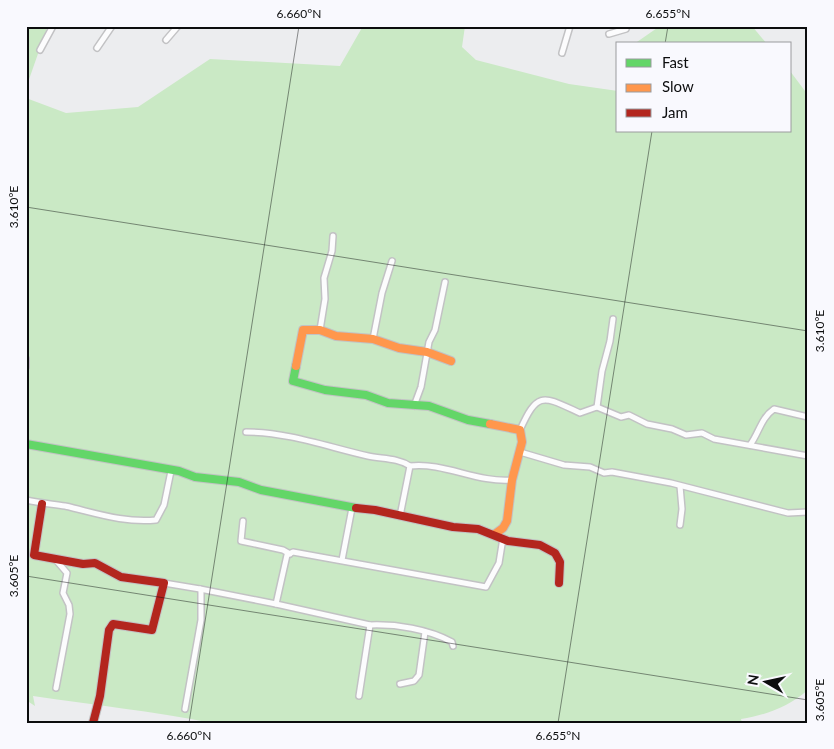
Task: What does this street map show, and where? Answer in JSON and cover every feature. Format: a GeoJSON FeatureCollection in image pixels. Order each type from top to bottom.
{"type":"FeatureCollection","features":[{"type":"Feature","properties":{"kind":"street"},"geometry":{"type":"LineString","coordinates":[[40,50],[53,26]]}},
{"type":"Feature","properties":{"kind":"street"},"geometry":{"type":"LineString","coordinates":[[97,48],[112,26]]}},
{"type":"Feature","properties":{"kind":"street"},"geometry":{"type":"LineString","coordinates":[[166,40],[178,26]]}},
{"type":"Feature","properties":{"kind":"street"},"geometry":{"type":"LineString","coordinates":[[562,53],[570,26]]}},
{"type":"Feature","properties":{"kind":"street"},"geometry":{"type":"LineString","coordinates":[[609,34],[626,29],[628,26]]}},
{"type":"Feature","properties":{"kind":"street"},"geometry":{"type":"LineString","coordinates":[[320,330],[325,299],[324,278],[332,251],[333,236]]}},
{"type":"Feature","properties":{"kind":"street"},"geometry":{"type":"LineString","coordinates":[[373,340],[382,293],[392,261]]}},
{"type":"Feature","properties":{"kind":"street"},"geometry":{"type":"LineString","coordinates":[[414,406],[421,387],[427,352],[439,312],[445,282]]}},
{"type":"Feature","properties":{"kind":"street"},"geometry":{"type":"LineString","coordinates":[[597,407],[602,371],[613,320]]}},
{"type":"Feature","properties":{"kind":"street"},"geometry":{"type":"LineString","coordinates":[[451,361],[427,352],[399,348],[373,340],[336,336],[320,330],[302,331],[293,381],[298,384],[414,406],[429,406],[468,420],[520,430]]}},
{"type":"Feature","properties":{"kind":"street"},"geometry":{"type":"LineString","coordinates":[[26,358],[26,367]]}},
{"type":"Feature","properties":{"kind":"street"},"geometry":{"type":"LineString","coordinates":[[276,604],[287,555],[293,552],[486,587],[499,563],[499,536],[507,521],[512,480],[520,452],[520,430],[530,408],[535,402],[545,400],[555,402],[580,413],[597,407],[620,417],[629,415],[647,424],[657,425],[686,435],[702,433],[714,439],[808,456]]}},
{"type":"Feature","properties":{"kind":"street"},"geometry":{"type":"LineString","coordinates":[[750,445],[756,437],[760,424],[767,414],[774,409],[808,417]]}},
{"type":"Feature","properties":{"kind":"street"},"geometry":{"type":"LineString","coordinates":[[246,432],[284,436],[370,457],[393,459],[410,466],[450,470],[493,480],[512,480]]}},
{"type":"Feature","properties":{"kind":"street"},"geometry":{"type":"LineString","coordinates":[[26,444],[96,455],[217,480],[239,482],[261,490],[352,508],[375,510],[499,536],[508,541],[540,545],[555,552],[560,562],[559,583]]}},
{"type":"Feature","properties":{"kind":"street"},"geometry":{"type":"LineString","coordinates":[[520,452],[564,465],[582,466],[604,473],[612,472],[653,479],[788,514],[808,512]]}},
{"type":"Feature","properties":{"kind":"street"},"geometry":{"type":"LineString","coordinates":[[400,516],[410,466]]}},
{"type":"Feature","properties":{"kind":"street"},"geometry":{"type":"LineString","coordinates":[[26,500],[62,506],[115,519],[138,522],[156,520],[164,505],[171,471]]}},
{"type":"Feature","properties":{"kind":"street"},"geometry":{"type":"LineString","coordinates":[[680,486],[682,509],[680,525]]}},
{"type":"Feature","properties":{"kind":"street"},"geometry":{"type":"LineString","coordinates":[[42,504],[30,555],[83,564],[90,562],[103,564],[111,573],[122,577],[200,589],[370,625],[394,625],[446,638],[452,642],[452,646]]}},
{"type":"Feature","properties":{"kind":"street"},"geometry":{"type":"LineString","coordinates":[[342,560],[352,508]]}},
{"type":"Feature","properties":{"kind":"street"},"geometry":{"type":"LineString","coordinates":[[244,521],[242,541],[284,550],[290,554]]}},
{"type":"Feature","properties":{"kind":"street"},"geometry":{"type":"LineString","coordinates":[[55,559],[67,574],[63,593],[70,605],[56,688]]}},
{"type":"Feature","properties":{"kind":"street"},"geometry":{"type":"LineString","coordinates":[[94,723],[100,696],[109,630],[113,624],[152,630],[164,583]]}},
{"type":"Feature","properties":{"kind":"street"},"geometry":{"type":"LineString","coordinates":[[186,710],[201,620],[200,589]]}},
{"type":"Feature","properties":{"kind":"street"},"geometry":{"type":"LineString","coordinates":[[359,696],[370,625]]}},
{"type":"Feature","properties":{"kind":"street"},"geometry":{"type":"LineString","coordinates":[[400,684],[414,681],[419,675],[425,632]]}},
{"type":"Feature","properties":{"kind":"green space"},"geometry":{"type":"Polygon","coordinates":[[[26,26],[47,28],[26,88],[26,26]]]}},
{"type":"Feature","properties":{"kind":"green space"},"geometry":{"type":"Polygon","coordinates":[[[363,26],[465,26],[462,47],[476,60],[569,84],[616,91],[616,132],[792,132],[792,74],[808,95],[808,690],[800,696],[785,706],[768,713],[741,719],[742,723],[212,723],[33,696],[35,706],[26,700],[26,98],[66,113],[138,107],[210,59],[340,66],[363,26]]]}},
{"type":"Feature","properties":{"kind":"green space"},"geometry":{"type":"Polygon","coordinates":[[[660,26],[752,26],[765,42],[637,42],[660,26]]]}},
{"type":"Feature","properties":{"kind":"traffic: fast"},"geometry":{"type":"LineString","coordinates":[[296,366],[293,381],[325,390],[366,395],[388,403],[429,406],[468,420],[490,424]]}},
{"type":"Feature","properties":{"kind":"traffic: fast"},"geometry":{"type":"LineString","coordinates":[[26,444],[179,471],[195,477],[239,482],[261,490],[356,508]]}},
{"type":"Feature","properties":{"kind":"traffic: slow"},"geometry":{"type":"LineString","coordinates":[[296,366],[303,330],[320,330],[336,336],[373,339],[399,348],[427,352],[451,361]]}},
{"type":"Feature","properties":{"kind":"traffic: slow"},"geometry":{"type":"LineString","coordinates":[[490,424],[520,430],[522,442],[512,480],[507,521],[503,528],[495,534]]}},
{"type":"Feature","properties":{"kind":"traffic: jam"},"geometry":{"type":"LineString","coordinates":[[42,504],[34,555],[83,564],[95,563],[121,577],[164,583],[152,630],[113,624],[109,630],[100,696],[93,723]]}},
{"type":"Feature","properties":{"kind":"traffic: jam"},"geometry":{"type":"LineString","coordinates":[[356,508],[375,510],[453,527],[478,529],[508,541],[540,545],[555,553],[560,562],[559,583]]}}]}
